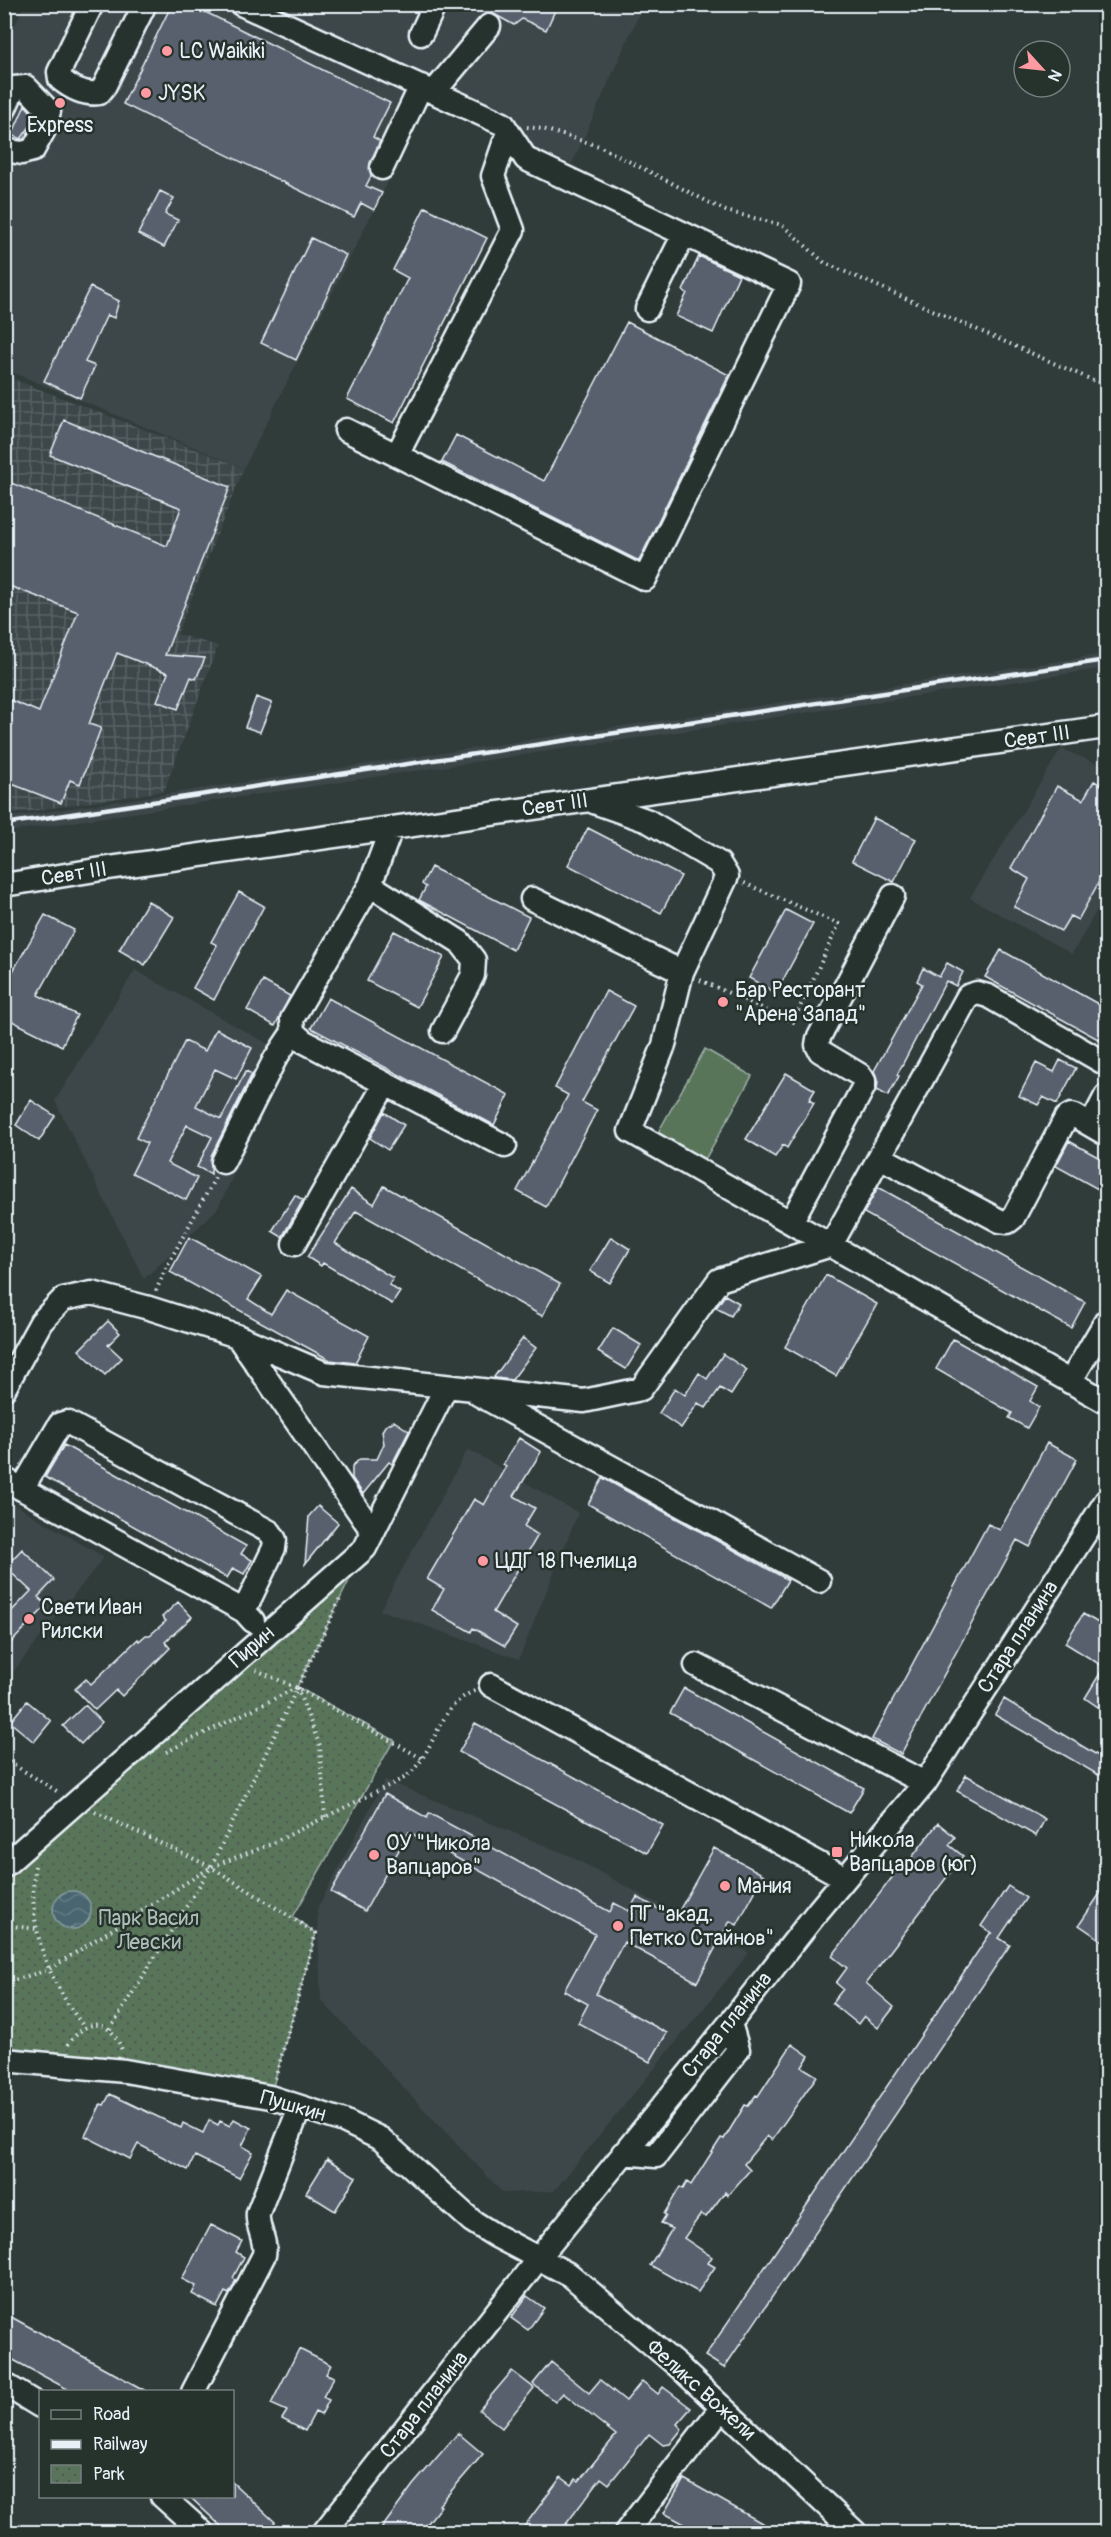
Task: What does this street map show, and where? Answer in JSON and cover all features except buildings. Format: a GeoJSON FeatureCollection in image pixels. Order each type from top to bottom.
{"type":"FeatureCollection","features":[{"type":"Feature","properties":{"kind":"street"},"geometry":{"type":"LineString","coordinates":[[92,4],[59,72],[60,79],[66,84],[89,95],[99,93],[104,87],[145,4]]}},
{"type":"Feature","properties":{"kind":"street"},"geometry":{"type":"LineString","coordinates":[[241,4],[428,89],[506,128],[526,159],[789,284],[645,579],[346,430]]}},
{"type":"Feature","properties":{"kind":"street"},"geometry":{"type":"LineString","coordinates":[[421,34],[435,4]]}},
{"type":"Feature","properties":{"kind":"street"},"geometry":{"type":"LineString","coordinates":[[382,168],[428,89],[489,26]]}},
{"type":"Feature","properties":{"kind":"street"},"geometry":{"type":"LineString","coordinates":[[4,110],[14,88],[26,87],[49,111],[44,130],[33,150],[22,153],[4,150]]}},
{"type":"Feature","properties":{"kind":"street"},"geometry":{"type":"LineString","coordinates":[[397,455],[513,230],[494,176],[506,128]]}},
{"type":"Feature","properties":{"kind":"street"},"geometry":{"type":"LineString","coordinates":[[647,309],[684,234]]}},
{"type":"Feature","properties":{"kind":"street","name":"Севт III"},"geometry":{"type":"LineString","coordinates":[[4,885],[1107,727]]}},
{"type":"Feature","properties":{"kind":"street"},"geometry":{"type":"LineString","coordinates":[[590,801],[648,820],[718,863],[727,876],[682,972],[664,1045],[630,1131],[1107,1402]]}},
{"type":"Feature","properties":{"kind":"street"},"geometry":{"type":"LineString","coordinates":[[223,1162],[275,1059],[293,1032],[292,1019],[370,885],[391,829]]}},
{"type":"Feature","properties":{"kind":"street"},"geometry":{"type":"LineString","coordinates":[[370,885],[460,942],[474,960],[473,975],[442,1031]]}},
{"type":"Feature","properties":{"kind":"street"},"geometry":{"type":"LineString","coordinates":[[791,1222],[864,1086],[864,1080],[860,1075],[820,1051],[817,1046],[818,1039],[893,896]]}},
{"type":"Feature","properties":{"kind":"street"},"geometry":{"type":"LineString","coordinates":[[532,899],[682,972]]}},
{"type":"Feature","properties":{"kind":"street"},"geometry":{"type":"LineString","coordinates":[[4,1389],[41,1322],[63,1299],[92,1293],[149,1308],[237,1336],[324,1372],[584,1401],[641,1389],[719,1280],[831,1245],[968,996],[977,993],[988,996],[1107,1064]]}},
{"type":"Feature","properties":{"kind":"street"},"geometry":{"type":"LineString","coordinates":[[293,1032],[303,1041],[506,1146]]}},
{"type":"Feature","properties":{"kind":"street"},"geometry":{"type":"LineString","coordinates":[[294,1244],[385,1084]]}},
{"type":"Feature","properties":{"kind":"street"},"geometry":{"type":"LineString","coordinates":[[880,1157],[1000,1221],[1008,1222],[1066,1118],[1071,1115],[1075,1116],[1099,1129],[1107,1096]]}},
{"type":"Feature","properties":{"kind":"street"},"geometry":{"type":"LineString","coordinates":[[1071,1382],[1107,1321]]}},
{"type":"Feature","properties":{"kind":"street"},"geometry":{"type":"LineString","coordinates":[[237,1336],[373,1532]]}},
{"type":"Feature","properties":{"kind":"street","name":"Пирин"},"geometry":{"type":"LineString","coordinates":[[4,1866],[365,1548],[446,1387]]}},
{"type":"Feature","properties":{"kind":"street"},"geometry":{"type":"LineString","coordinates":[[471,1390],[819,1581]]}},
{"type":"Feature","properties":{"kind":"street"},"geometry":{"type":"LineString","coordinates":[[244,1611],[274,1548],[275,1540],[270,1532],[250,1521],[67,1422],[60,1424],[13,1484],[244,1611],[267,1635]]}},
{"type":"Feature","properties":{"kind":"street","name":"Стара планина"},"geometry":{"type":"LineString","coordinates":[[324,2532],[623,2153],[845,1878],[925,1783],[1107,1501]]}},
{"type":"Feature","properties":{"kind":"street"},"geometry":{"type":"LineString","coordinates":[[696,1665],[925,1783]]}},
{"type":"Feature","properties":{"kind":"street"},"geometry":{"type":"LineString","coordinates":[[490,1685],[845,1878]]}},
{"type":"Feature","properties":{"kind":"street","name":"Пушкин"},"geometry":{"type":"LineString","coordinates":[[4,2060],[125,2072],[270,2097],[344,2121],[381,2139],[472,2221],[538,2259]]}},
{"type":"Feature","properties":{"kind":"street"},"geometry":{"type":"LineString","coordinates":[[193,2390],[264,2255],[265,2248],[258,2223],[258,2213],[300,2107]]}},
{"type":"Feature","properties":{"kind":"street","name":"Феликс Вожели"},"geometry":{"type":"LineString","coordinates":[[538,2259],[570,2275],[722,2407],[855,2532]]}},
{"type":"Feature","properties":{"kind":"street"},"geometry":{"type":"LineString","coordinates":[[4,2384],[39,2405]]}},
{"type":"Feature","properties":{"kind":"street"},"geometry":{"type":"LineString","coordinates":[[626,2532],[722,2407]]}},
{"type":"Feature","properties":{"kind":"street"},"geometry":{"type":"LineString","coordinates":[[164,2498],[202,2532]]}},
{"type":"Feature","properties":{"kind":"path"},"geometry":{"type":"LineString","coordinates":[[506,128],[543,129],[599,146],[726,211],[782,225],[825,263],[1107,386]]}},
{"type":"Feature","properties":{"kind":"path"},"geometry":{"type":"LineString","coordinates":[[682,972],[793,1022],[839,924],[727,876]]}},
{"type":"Feature","properties":{"kind":"path"},"geometry":{"type":"LineString","coordinates":[[149,1308],[166,1268],[223,1162]]}},
{"type":"Feature","properties":{"kind":"path"},"geometry":{"type":"LineString","coordinates":[[110,2029],[211,1867],[344,1591]]}},
{"type":"Feature","properties":{"kind":"path"},"geometry":{"type":"LineString","coordinates":[[236,1661],[297,1688],[423,1759]]}},
{"type":"Feature","properties":{"kind":"path"},"geometry":{"type":"LineString","coordinates":[[4,1983],[48,1970],[211,1867],[271,1844],[404,1778],[416,1770],[446,1715],[456,1703],[466,1694],[490,1685]]}},
{"type":"Feature","properties":{"kind":"path"},"geometry":{"type":"LineString","coordinates":[[157,1756],[297,1688]]}},
{"type":"Feature","properties":{"kind":"path"},"geometry":{"type":"LineString","coordinates":[[297,1688],[320,1746],[325,1818]]}},
{"type":"Feature","properties":{"kind":"path"},"geometry":{"type":"LineString","coordinates":[[4,1759],[76,1803],[211,1867],[316,1933],[270,2097]]}},
{"type":"Feature","properties":{"kind":"path"},"geometry":{"type":"LineString","coordinates":[[39,1836],[33,1883],[37,1929],[48,1970],[64,2001],[84,2027]]}},
{"type":"Feature","properties":{"kind":"path"},"geometry":{"type":"LineString","coordinates":[[4,1925],[37,1929]]}},
{"type":"Feature","properties":{"kind":"path"},"geometry":{"type":"LineString","coordinates":[[62,2064],[65,2050],[84,2027],[97,2024],[110,2029],[119,2041],[124,2053],[125,2072]]}},
{"type":"Feature","properties":{"kind":"shaded area"},"geometry":{"type":"Polygon","coordinates":[[[24,5],[643,5],[572,164],[427,104],[244,468],[5,369],[5,48],[24,5]]]}},
{"type":"Feature","properties":{"kind":"shaded area"},"geometry":{"type":"Polygon","coordinates":[[[5,376],[244,468],[177,634],[218,646],[164,791],[5,815],[5,376]]]}},
{"type":"Feature","properties":{"kind":"shaded area"},"geometry":{"type":"Polygon","coordinates":[[[1106,654],[1106,668],[5,832],[5,818],[1106,654]]]}},
{"type":"Feature","properties":{"kind":"shaded area"},"geometry":{"type":"Polygon","coordinates":[[[1061,749],[1106,767],[1106,894],[1072,954],[970,898],[1061,749]]]}},
{"type":"Feature","properties":{"kind":"shaded area"},"geometry":{"type":"Polygon","coordinates":[[[135,970],[277,1049],[284,1068],[218,1208],[144,1279],[55,1101],[135,970]]]}},
{"type":"Feature","properties":{"kind":"shaded area","name":"ЦДГ 18 Пчелица"},"geometry":{"type":"Polygon","coordinates":[[[468,1449],[578,1513],[519,1659],[380,1610],[468,1449]]]}},
{"type":"Feature","properties":{"kind":"shaded area","name":"Свети Иван Рилски"},"geometry":{"type":"Polygon","coordinates":[[[5,1499],[104,1557],[5,1682],[5,1499]]]}},
{"type":"Feature","properties":{"kind":"shaded area"},"geometry":{"type":"Polygon","coordinates":[[[385,1780],[568,1855],[749,1953],[554,2191],[503,2193],[321,2000],[317,1909],[385,1780]]]}},
{"type":"Feature","properties":{"kind":"green space"},"geometry":{"type":"Polygon","coordinates":[[[705,1049],[752,1076],[703,1163],[656,1136],[705,1049]]]}},
{"type":"Feature","properties":{"kind":"green space","name":"Парк Васил Левски"},"geometry":{"type":"Polygon","coordinates":[[[365,1548],[297,1687],[394,1740],[293,1917],[316,1933],[270,2097],[5,2060],[4,1866],[365,1548]]]}},
{"type":"Feature","properties":{"kind":"water"},"geometry":{"type":"Polygon","coordinates":[[[72,1891],[86,1896],[91,1910],[86,1924],[72,1929],[58,1924],[53,1910],[58,1896],[72,1891]]]}},
{"type":"Feature","properties":{"kind":"railway"},"geometry":{"type":"LineString","coordinates":[[4,824],[1106,660]]}},
{"type":"Feature","properties":{"kind":"place","name":"LC Waikiki"},"geometry":{"type":"Point","coordinates":[167,51]}},
{"type":"Feature","properties":{"kind":"place","name":"JYSK"},"geometry":{"type":"Point","coordinates":[146,93]}},
{"type":"Feature","properties":{"kind":"place","name":"Express"},"geometry":{"type":"Point","coordinates":[60,103]}},
{"type":"Feature","properties":{"kind":"place","name":"Бар Ресторант \"Арена Запад\""},"geometry":{"type":"Point","coordinates":[723,1002]}},
{"type":"Feature","properties":{"kind":"place","name":"ЦДГ 18 Пчелица"},"geometry":{"type":"Point","coordinates":[483,1561]}},
{"type":"Feature","properties":{"kind":"place","name":"Свети Иван Рилски"},"geometry":{"type":"Point","coordinates":[29,1619]}},
{"type":"Feature","properties":{"kind":"place","name":"Никола Вапцаров (юг)"},"geometry":{"type":"Point","coordinates":[837,1852]}},
{"type":"Feature","properties":{"kind":"place","name":"ОУ \"Никола Вапцаров\""},"geometry":{"type":"Point","coordinates":[374,1855]}},
{"type":"Feature","properties":{"kind":"place","name":"Мания"},"geometry":{"type":"Point","coordinates":[725,1886]}},
{"type":"Feature","properties":{"kind":"place","name":"ПГ \"акад. Петко Стайнов\""},"geometry":{"type":"Point","coordinates":[618,1926]}}]}
